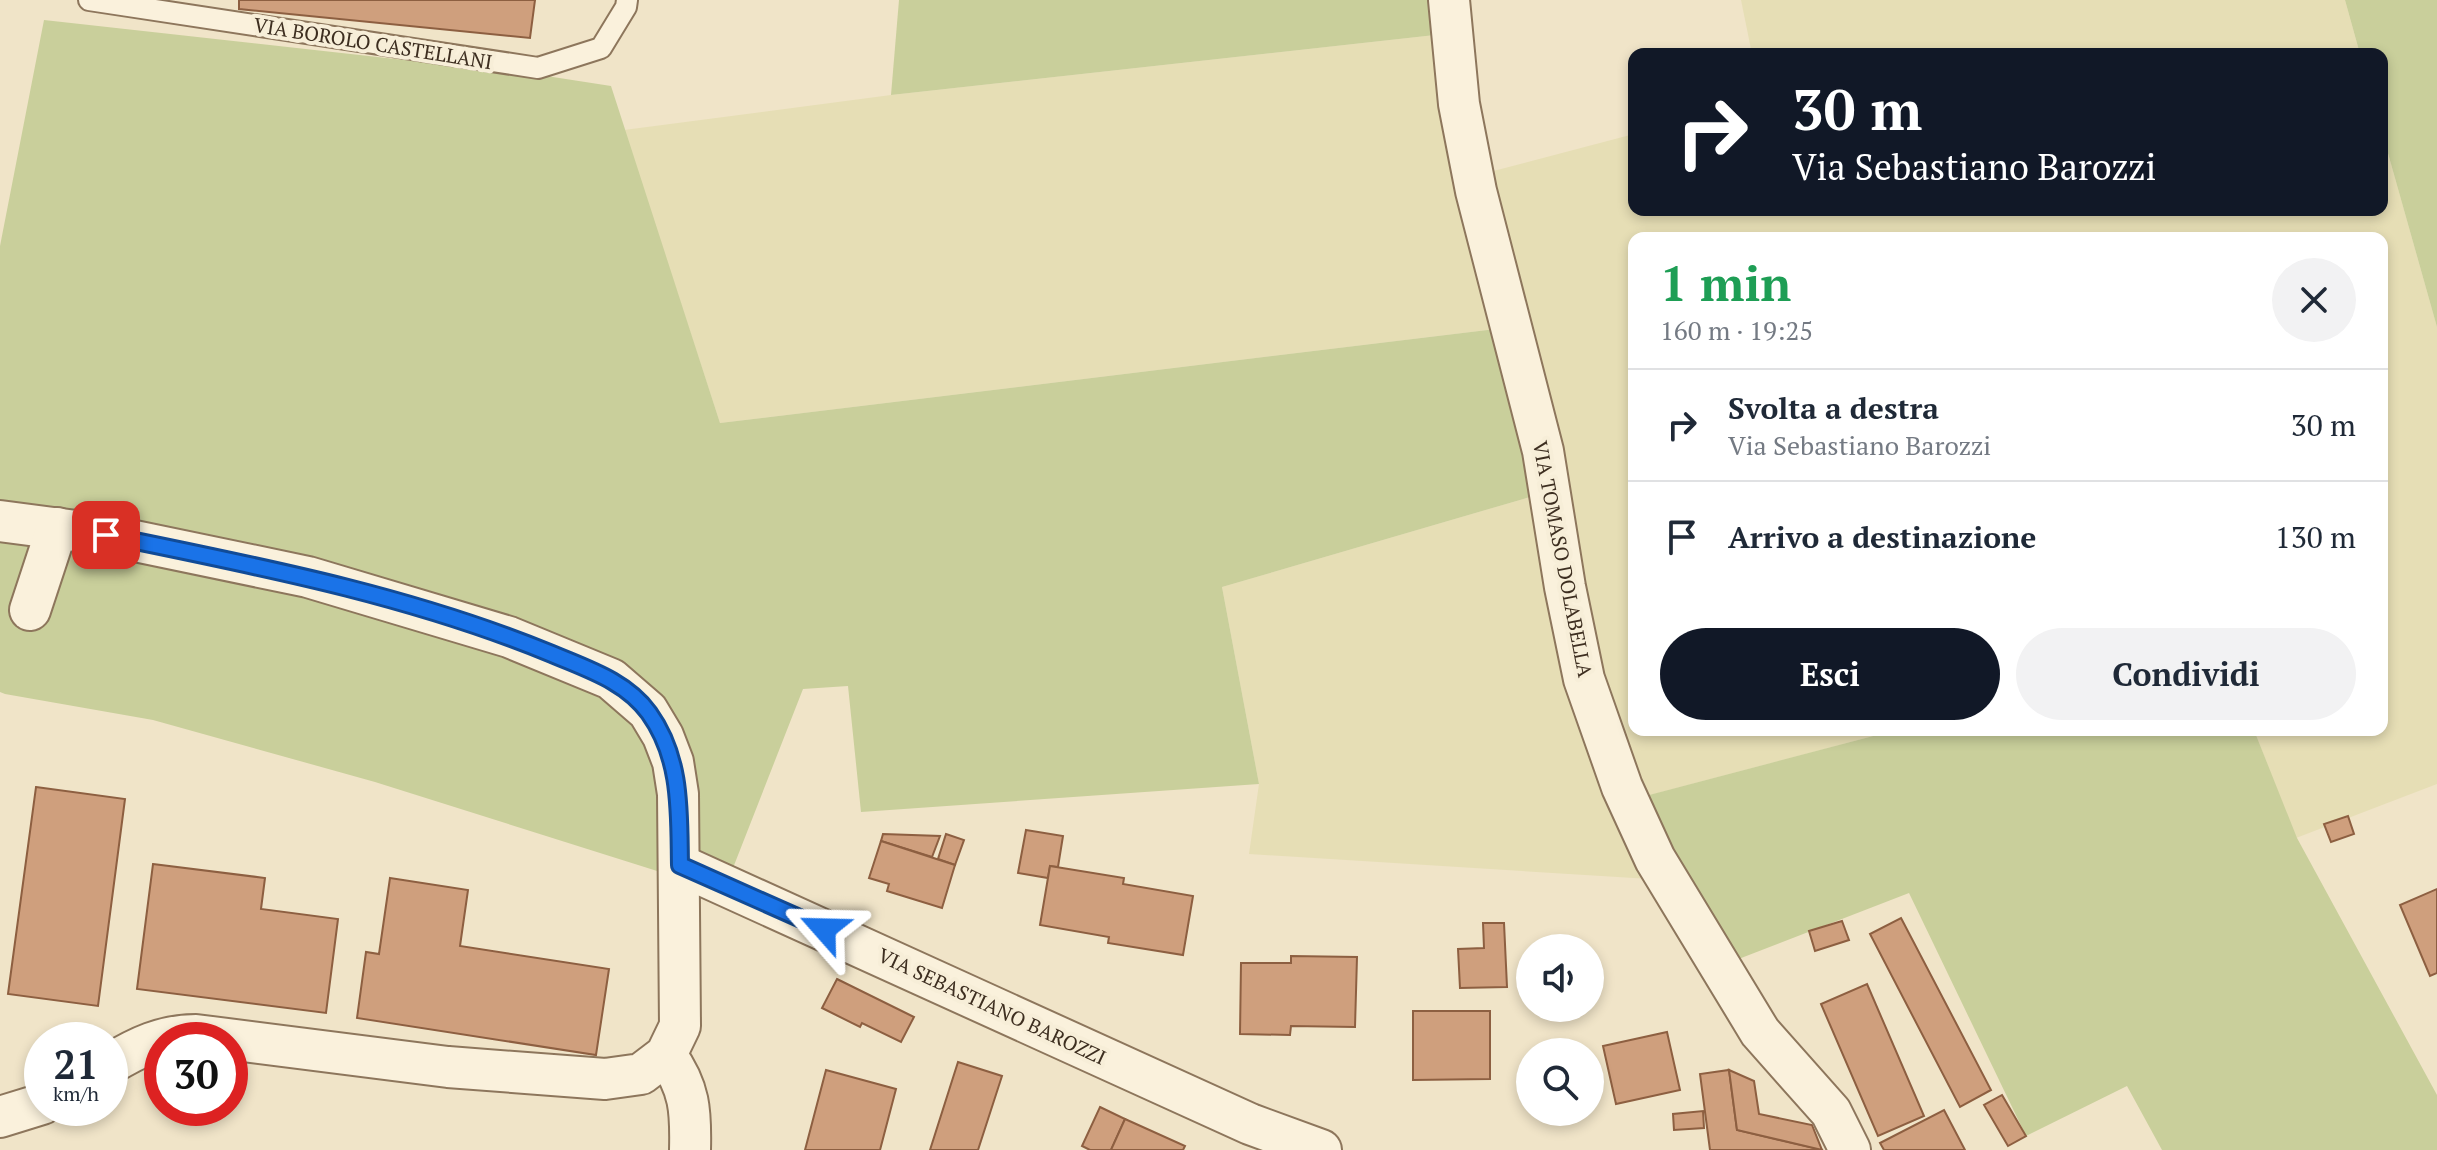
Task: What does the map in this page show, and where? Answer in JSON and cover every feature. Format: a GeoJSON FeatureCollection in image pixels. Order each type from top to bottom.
{"type":"FeatureCollection","features":[{"type":"Feature","properties":{"kind":"street","name":"VIA TOMASO DOLABELLA"},"geometry":{"type":"LineString","coordinates":[[1449,0],[1459,104],[1476,191],[1543,451],[1565,587],[1584,679],[1622,787],[1655,859],[1760,1032],[1831,1112],[1850,1150]]}},
{"type":"Feature","properties":{"kind":"street"},"geometry":{"type":"LineString","coordinates":[[0,521],[137,541],[308,577],[509,637],[611,679],[648,711],[668,749],[678,794],[680,1026],[666,1055],[641,1074],[605,1079],[448,1067],[196,1035],[173,1035],[150,1042],[128,1054]]}},
{"type":"Feature","properties":{"kind":"street"},"geometry":{"type":"LineString","coordinates":[[30,610],[57,528]]}},
{"type":"Feature","properties":{"kind":"street","name":"VIA SEBASTIANO BAROZZI"},"geometry":{"type":"LineString","coordinates":[[680,865],[1250,1124],[1321,1150]]}},
{"type":"Feature","properties":{"kind":"street"},"geometry":{"type":"LineString","coordinates":[[666,1055],[679,1073],[691,1108],[690,1150]]}},
{"type":"Feature","properties":{"kind":"street"},"geometry":{"type":"LineString","coordinates":[[0,1117],[24,1110]]}},
{"type":"Feature","properties":{"kind":"lane","name":"VIA BOROLO CASTELLANI"},"geometry":{"type":"LineString","coordinates":[[89,0],[538,68],[601,48],[626,7],[627,0]]}},
{"type":"Feature","properties":{"kind":"shaded area"},"geometry":{"type":"Polygon","coordinates":[[[1741,0],[2345,0],[2358,48],[1751,48],[1741,0]]]}},
{"type":"Feature","properties":{"kind":"shaded area"},"geometry":{"type":"Polygon","coordinates":[[[1444,34],[1482,174],[1628,136],[1628,216],[2388,216],[2388,153],[2437,327],[2437,784],[2296,838],[2256,736],[2388,736],[2388,232],[1628,232],[1628,736],[1873,736],[1635,799],[1650,879],[1249,854],[1259,784],[1222,587],[1554,490],[1504,328],[720,423],[624,130],[891,95],[1444,34]]]}},
{"type":"Feature","properties":{"kind":"green space"},"geometry":{"type":"Polygon","coordinates":[[[899,0],[1441,0],[1444,34],[891,95],[899,0]]]}},
{"type":"Feature","properties":{"kind":"green space"},"geometry":{"type":"Polygon","coordinates":[[[2345,0],[2437,0],[2437,327],[2388,153],[2388,48],[2358,48],[2345,0]]]}},
{"type":"Feature","properties":{"kind":"green space"},"geometry":{"type":"Polygon","coordinates":[[[44,20],[540,75],[611,86],[720,423],[1504,328],[1554,490],[1222,587],[1259,784],[861,812],[848,686],[803,689],[722,896],[692,882],[375,782],[153,720],[5,694],[0,692],[0,246],[44,20]]]}},
{"type":"Feature","properties":{"kind":"green space"},"geometry":{"type":"Polygon","coordinates":[[[1873,736],[2256,736],[2297,838],[2437,1095],[2437,1150],[2162,1150],[2127,1086],[2026,1136],[1909,893],[1736,960],[1634,799],[1873,736]]]}},
{"type":"Feature","properties":{"kind":"building"},"geometry":{"type":"Polygon","coordinates":[[[239,0],[535,0],[530,38],[239,9],[239,0]]]}},
{"type":"Feature","properties":{"kind":"building"},"geometry":{"type":"Polygon","coordinates":[[[36,787],[125,799],[98,1006],[8,994],[36,787]]]}},
{"type":"Feature","properties":{"kind":"building"},"geometry":{"type":"Polygon","coordinates":[[[2348,816],[2354,834],[2331,842],[2324,824],[2348,816]]]}},
{"type":"Feature","properties":{"kind":"building"},"geometry":{"type":"Polygon","coordinates":[[[1026,830],[1063,836],[1058,867],[1050,866],[1048,878],[1018,873],[1026,830]]]}},
{"type":"Feature","properties":{"kind":"building"},"geometry":{"type":"Polygon","coordinates":[[[883,834],[940,836],[932,857],[881,841],[883,834]]]}},
{"type":"Feature","properties":{"kind":"building"},"geometry":{"type":"Polygon","coordinates":[[[946,834],[964,840],[955,865],[938,859],[946,834]]]}},
{"type":"Feature","properties":{"kind":"building"},"geometry":{"type":"Polygon","coordinates":[[[881,841],[955,865],[942,908],[887,891],[889,884],[869,878],[881,841]]]}},
{"type":"Feature","properties":{"kind":"building"},"geometry":{"type":"Polygon","coordinates":[[[153,864],[265,878],[261,909],[338,919],[326,1013],[137,989],[153,864]]]}},
{"type":"Feature","properties":{"kind":"building"},"geometry":{"type":"Polygon","coordinates":[[[1050,866],[1124,878],[1123,884],[1193,896],[1183,955],[1108,943],[1109,937],[1040,925],[1050,866]]]}},
{"type":"Feature","properties":{"kind":"building"},"geometry":{"type":"Polygon","coordinates":[[[390,878],[468,890],[460,946],[609,969],[596,1055],[357,1018],[366,952],[379,954],[390,878]]]}},
{"type":"Feature","properties":{"kind":"building"},"geometry":{"type":"Polygon","coordinates":[[[2437,889],[2437,973],[2430,976],[2400,905],[2437,889]]]}},
{"type":"Feature","properties":{"kind":"building"},"geometry":{"type":"Polygon","coordinates":[[[1901,918],[1991,1090],[1960,1107],[1870,934],[1901,918]]]}},
{"type":"Feature","properties":{"kind":"building"},"geometry":{"type":"Polygon","coordinates":[[[1842,921],[1849,940],[1815,951],[1809,931],[1842,921]]]}},
{"type":"Feature","properties":{"kind":"building"},"geometry":{"type":"Polygon","coordinates":[[[1483,923],[1504,923],[1507,987],[1460,988],[1458,949],[1484,948],[1483,923]]]}},
{"type":"Feature","properties":{"kind":"building"},"geometry":{"type":"Polygon","coordinates":[[[1291,956],[1357,957],[1355,1027],[1291,1026],[1290,1035],[1240,1034],[1241,963],[1291,963],[1291,956]]]}},
{"type":"Feature","properties":{"kind":"building"},"geometry":{"type":"Polygon","coordinates":[[[837,979],[914,1017],[901,1042],[862,1023],[860,1027],[822,1008],[837,979]]]}},
{"type":"Feature","properties":{"kind":"building"},"geometry":{"type":"Polygon","coordinates":[[[1867,984],[1924,1116],[1878,1136],[1821,1004],[1867,984]]]}},
{"type":"Feature","properties":{"kind":"building"},"geometry":{"type":"Polygon","coordinates":[[[1413,1011],[1490,1011],[1490,1079],[1413,1080],[1413,1011]]]}},
{"type":"Feature","properties":{"kind":"building"},"geometry":{"type":"Polygon","coordinates":[[[1667,1032],[1680,1090],[1616,1104],[1604,1046],[1667,1032]]]}},
{"type":"Feature","properties":{"kind":"building"},"geometry":{"type":"Polygon","coordinates":[[[958,1062],[1002,1076],[978,1150],[930,1150],[958,1062]]]}},
{"type":"Feature","properties":{"kind":"building"},"geometry":{"type":"Polygon","coordinates":[[[826,1070],[896,1089],[880,1150],[805,1150],[826,1070]]]}},
{"type":"Feature","properties":{"kind":"building"},"geometry":{"type":"Polygon","coordinates":[[[1729,1070],[1737,1130],[1823,1150],[1710,1150],[1700,1074],[1729,1070]]]}},
{"type":"Feature","properties":{"kind":"building"},"geometry":{"type":"Polygon","coordinates":[[[1729,1070],[1754,1081],[1759,1114],[1812,1125],[1822,1150],[1737,1130],[1729,1070]]]}},
{"type":"Feature","properties":{"kind":"building"},"geometry":{"type":"Polygon","coordinates":[[[2002,1095],[2026,1136],[2008,1146],[1984,1105],[2002,1095]]]}},
{"type":"Feature","properties":{"kind":"building"},"geometry":{"type":"Polygon","coordinates":[[[1100,1107],[1125,1119],[1111,1150],[1090,1150],[1082,1146],[1100,1107]]]}},
{"type":"Feature","properties":{"kind":"building"},"geometry":{"type":"Polygon","coordinates":[[[1944,1110],[1965,1150],[1884,1150],[1880,1143],[1944,1110]]]}},
{"type":"Feature","properties":{"kind":"building"},"geometry":{"type":"Polygon","coordinates":[[[1703,1111],[1704,1128],[1674,1130],[1673,1114],[1703,1111]]]}},
{"type":"Feature","properties":{"kind":"building"},"geometry":{"type":"Polygon","coordinates":[[[1125,1119],[1185,1146],[1183,1150],[1111,1150],[1125,1119]]]}},
{"type":"Feature","properties":{"kind":"route"},"geometry":{"type":"LineString","coordinates":[[106,535],[308,577],[409,604],[509,637],[611,679],[648,711],[663,736],[673,762],[678,794],[680,865],[824,929]]}}]}
